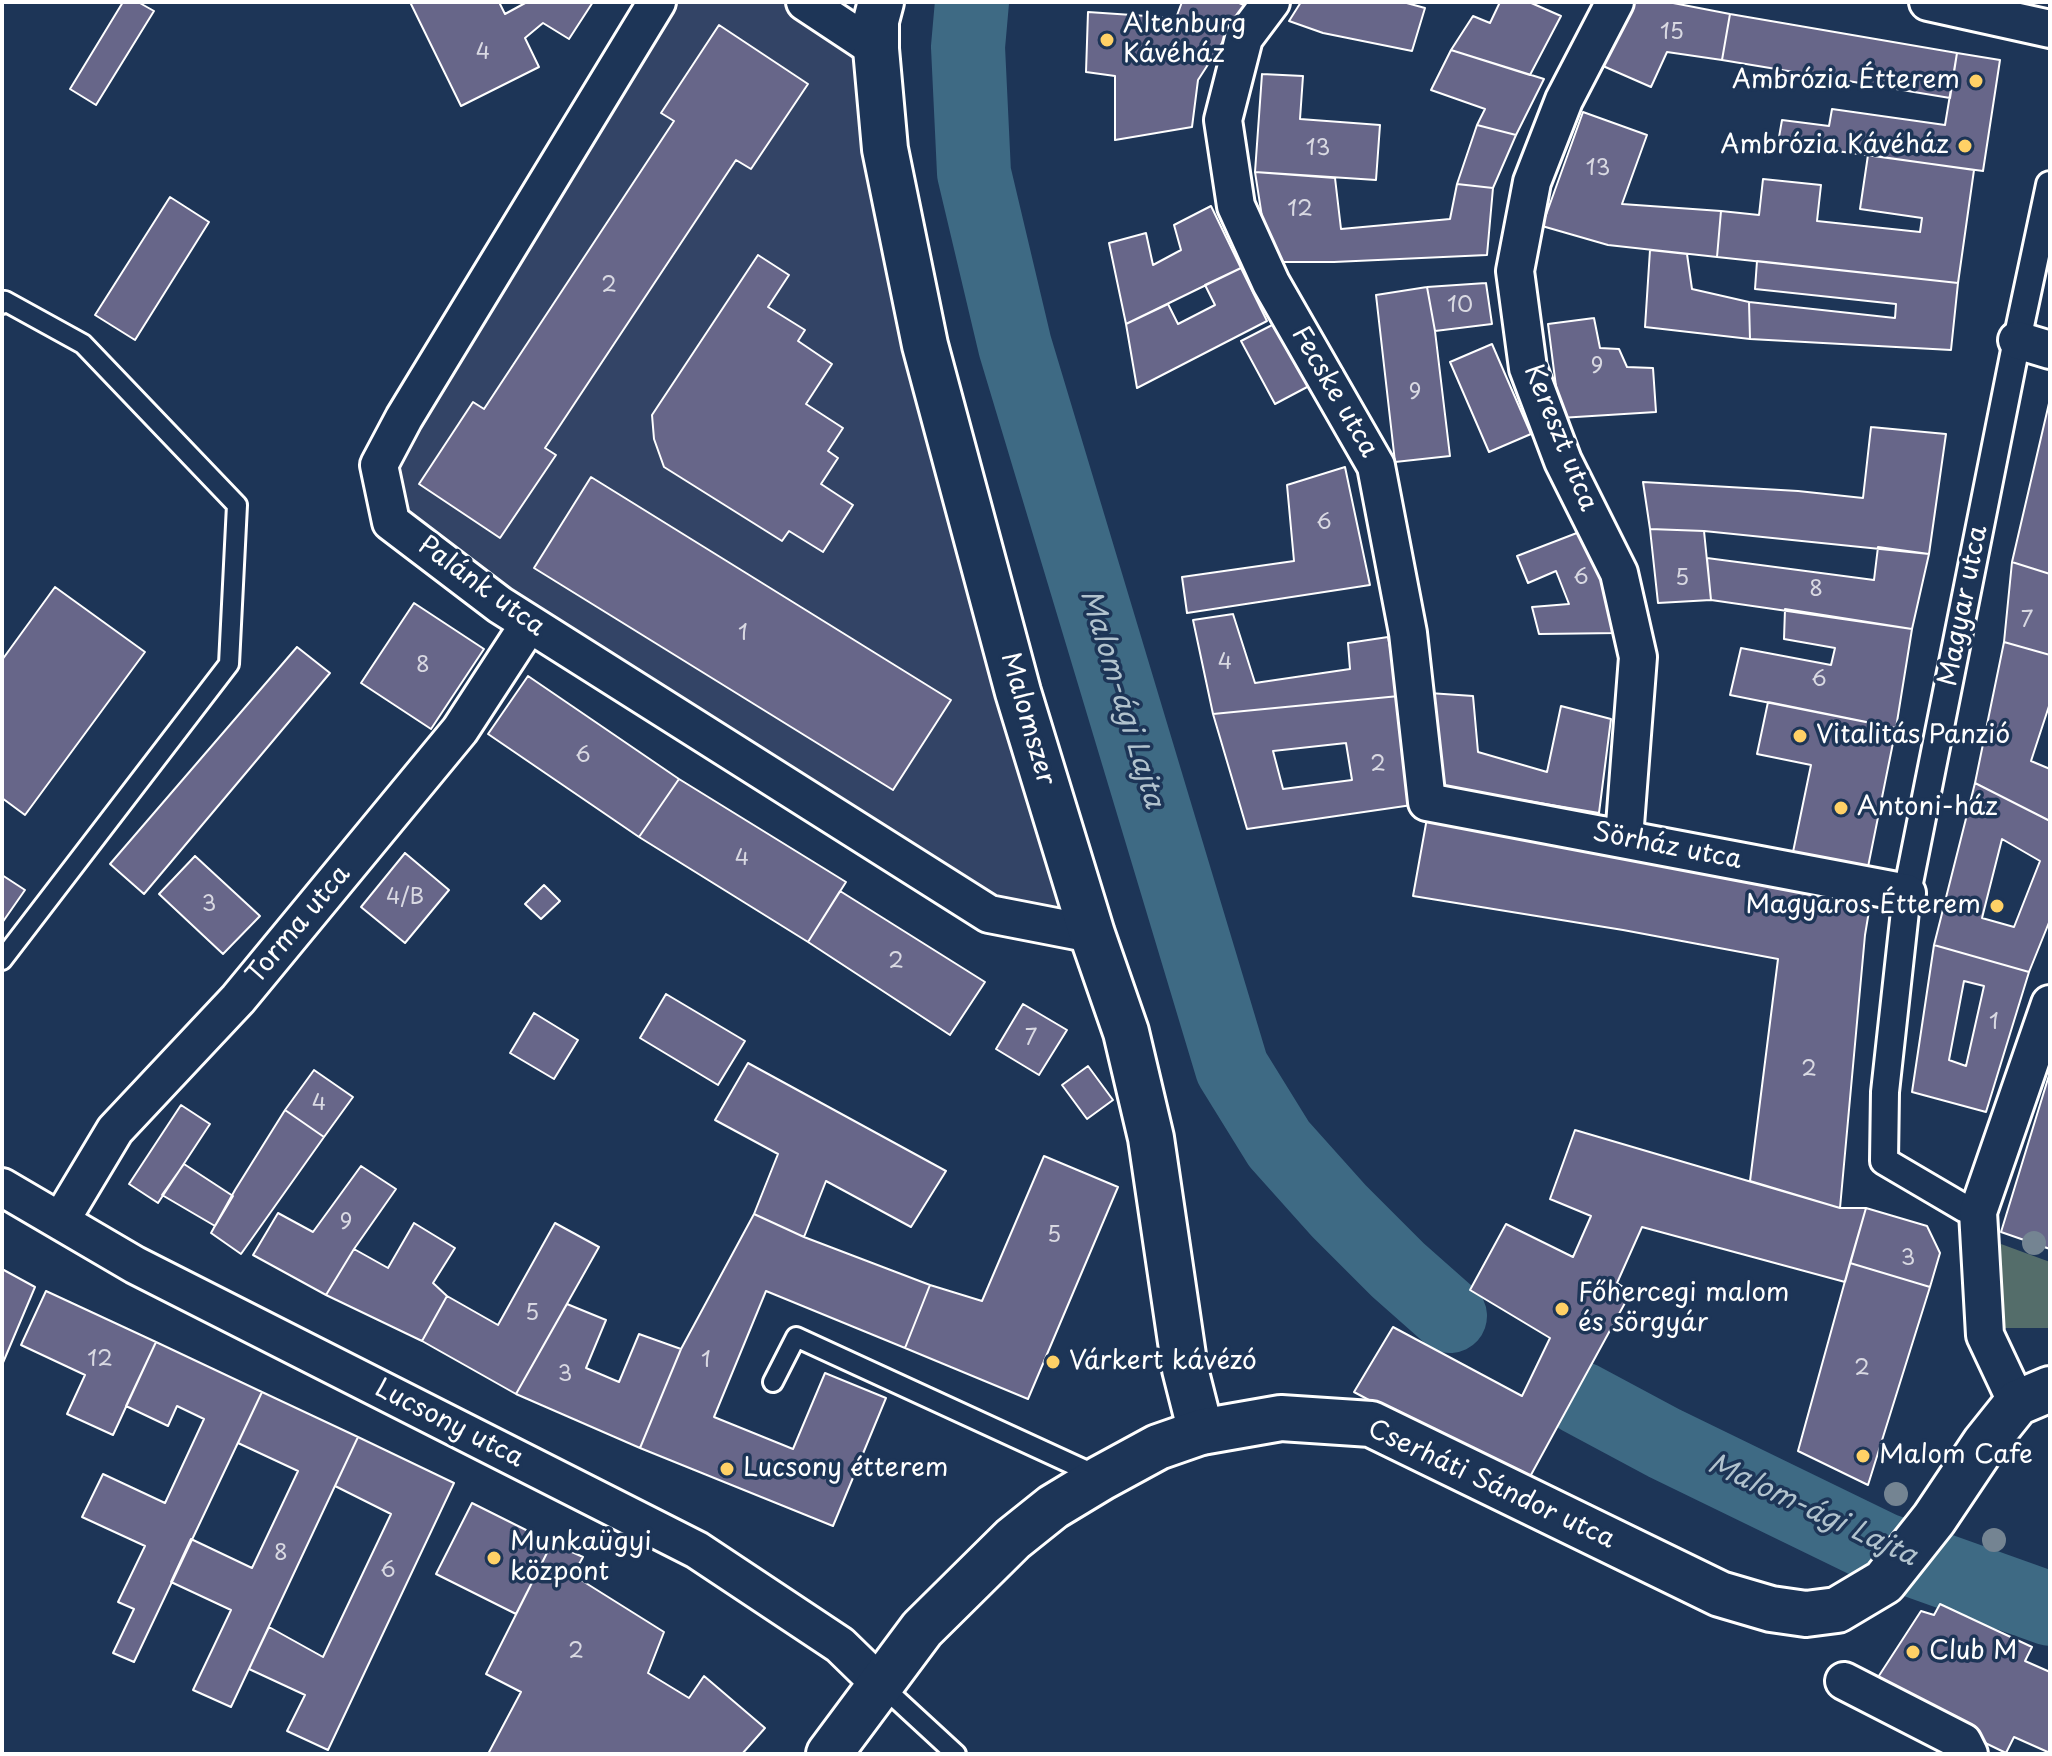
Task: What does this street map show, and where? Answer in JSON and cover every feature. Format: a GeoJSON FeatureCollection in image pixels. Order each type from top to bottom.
{"type":"FeatureCollection","features":[{"type":"Feature","properties":{"kind":"main road","name":"Malomszer"},"geometry":{"type":"LineString","coordinates":[[881,2],[876,21],[876,49],[885,149],[925,345],[1018,692],[1092,934],[1126,1032],[1151,1138],[1185,1369],[1201,1432]]}},
{"type":"Feature","properties":{"kind":"main road","name":"Cserháti Sándor utca"},"geometry":{"type":"LineString","coordinates":[[829,1754],[922,1629],[1013,1539],[1053,1507],[1101,1478],[1158,1447],[1201,1432],[1281,1418],[1371,1424],[1720,1594],[1771,1609],[1806,1614],[1837,1610],[1884,1582],[1934,1519],[1985,1443],[2033,1396]]}},
{"type":"Feature","properties":{"kind":"street","name":"Palánk utca"},"geometry":{"type":"LineString","coordinates":[[657,2],[412,405],[379,465],[391,522],[514,615],[989,914],[1092,934]]}},
{"type":"Feature","properties":{"kind":"street"},"geometry":{"type":"LineString","coordinates":[[805,2],[876,49]]}},
{"type":"Feature","properties":{"kind":"street","name":"Fecske utca"},"geometry":{"type":"LineString","coordinates":[[1271,2],[1244,38],[1223,120],[1236,206],[1271,283],[1376,466],[1408,633],[1427,802]]}},
{"type":"Feature","properties":{"kind":"street","name":"Kereszt utca"},"geometry":{"type":"LineString","coordinates":[[1615,2],[1564,100],[1532,182],[1515,271],[1528,368],[1563,461],[1619,573],[1638,657],[1624,838]]}},
{"type":"Feature","properties":{"kind":"street"},"geometry":{"type":"LineString","coordinates":[[1928,2],[2050,29]]}},
{"type":"Feature","properties":{"kind":"street","name":"Magyar utca"},"geometry":{"type":"LineString","coordinates":[[1978,1212],[1964,1208],[1884,1161],[1885,1092],[1907,893],[2033,345],[2050,185]]}},
{"type":"Feature","properties":{"kind":"street","name":"Torma utca"},"geometry":{"type":"LineString","coordinates":[[61,1220],[115,1130],[238,999],[460,730],[514,615]]}},
{"type":"Feature","properties":{"kind":"street","name":"Sörház utca"},"geometry":{"type":"LineString","coordinates":[[1427,802],[1907,893]]}},
{"type":"Feature","properties":{"kind":"street"},"geometry":{"type":"LineString","coordinates":[[2033,1396],[1985,1335],[1978,1212],[2050,1004]]}},
{"type":"Feature","properties":{"kind":"street","name":"Lucsony utca"},"geometry":{"type":"LineString","coordinates":[[2,1187],[135,1265],[697,1550],[840,1645],[880,1684]]}},
{"type":"Feature","properties":{"kind":"street"},"geometry":{"type":"LineString","coordinates":[[1844,1681],[1963,1742],[1969,1754]]}},
{"type":"Feature","properties":{"kind":"lane"},"geometry":{"type":"LineString","coordinates":[[2,304],[5,301],[83,344],[237,505],[229,664],[2,960]]}},
{"type":"Feature","properties":{"kind":"lane"},"geometry":{"type":"LineString","coordinates":[[773,1382],[796,1337],[1101,1478]]}},
{"type":"Feature","properties":{"kind":"lane"},"geometry":{"type":"LineString","coordinates":[[880,1684],[956,1754]]}},
{"type":"Feature","properties":{"kind":"shaded area"},"geometry":{"type":"Polygon","coordinates":[[[657,2],[805,2],[876,49],[885,149],[1092,934],[989,914],[391,522],[379,465],[657,2]]]}},
{"type":"Feature","properties":{"kind":"green space"},"geometry":{"type":"Polygon","coordinates":[[[2001,1244],[2050,1262],[2050,1328],[2004,1328],[1992,1283],[2001,1244]]]}},
{"type":"Feature","properties":{"kind":"building"},"geometry":{"type":"Polygon","coordinates":[[[123,2],[138,2],[154,11],[96,105],[70,89],[123,2]]]}},
{"type":"Feature","properties":{"kind":"building"},"geometry":{"type":"Polygon","coordinates":[[[410,2],[499,2],[505,14],[527,2],[593,2],[569,39],[543,23],[525,38],[539,67],[461,106],[410,2]]]}},
{"type":"Feature","properties":{"kind":"building"},"geometry":{"type":"Polygon","coordinates":[[[1182,2],[1237,2],[1246,6],[1198,80],[1192,127],[1115,140],[1115,76],[1086,72],[1088,12],[1176,18],[1182,2]]]}},
{"type":"Feature","properties":{"kind":"building"},"geometry":{"type":"Polygon","coordinates":[[[1301,2],[1403,2],[1425,8],[1412,51],[1323,33],[1289,21],[1301,2]]]}},
{"type":"Feature","properties":{"kind":"building"},"geometry":{"type":"Polygon","coordinates":[[[1500,2],[1529,2],[1561,16],[1530,75],[1451,50],[1473,16],[1490,23],[1500,2]]]}},
{"type":"Feature","properties":{"kind":"building"},"geometry":{"type":"Polygon","coordinates":[[[1631,2],[1668,2],[1730,14],[1722,60],[1667,52],[1651,87],[1603,66],[1631,2]]]}},
{"type":"Feature","properties":{"kind":"building"},"geometry":{"type":"Polygon","coordinates":[[[1730,14],[1957,53],[1950,98],[1722,60],[1730,14]]]}},
{"type":"Feature","properties":{"kind":"building"},"geometry":{"type":"Polygon","coordinates":[[[719,25],[808,84],[751,169],[736,160],[545,448],[556,455],[500,538],[419,484],[473,402],[484,409],[674,121],[661,113],[719,25]]]}},
{"type":"Feature","properties":{"kind":"building"},"geometry":{"type":"Polygon","coordinates":[[[1451,50],[1544,79],[1516,135],[1477,125],[1485,109],[1431,90],[1451,50]]]}},
{"type":"Feature","properties":{"kind":"building"},"geometry":{"type":"Polygon","coordinates":[[[1957,53],[2000,60],[1983,171],[1778,143],[1782,120],[1829,126],[1832,109],[1945,125],[1957,53]]]}},
{"type":"Feature","properties":{"kind":"building"},"geometry":{"type":"Polygon","coordinates":[[[1262,74],[1303,76],[1300,119],[1380,125],[1376,180],[1255,172],[1262,74]]]}},
{"type":"Feature","properties":{"kind":"building"},"geometry":{"type":"Polygon","coordinates":[[[1583,112],[1647,135],[1622,204],[1721,211],[1717,257],[1608,245],[1542,226],[1583,112]]]}},
{"type":"Feature","properties":{"kind":"building"},"geometry":{"type":"Polygon","coordinates":[[[1477,125],[1516,135],[1493,188],[1457,184],[1477,125]]]}},
{"type":"Feature","properties":{"kind":"building"},"geometry":{"type":"Polygon","coordinates":[[[1868,155],[1974,170],[1958,283],[1717,257],[1721,211],[1759,215],[1763,179],[1821,185],[1817,221],[1920,232],[1922,218],[1860,209],[1868,155]]]}},
{"type":"Feature","properties":{"kind":"building"},"geometry":{"type":"Polygon","coordinates":[[[1255,172],[1335,178],[1341,229],[1450,219],[1457,184],[1493,188],[1487,255],[1269,262],[1255,172]]]}},
{"type":"Feature","properties":{"kind":"building"},"geometry":{"type":"Polygon","coordinates":[[[170,197],[209,222],[135,340],[95,315],[170,197]]]}},
{"type":"Feature","properties":{"kind":"building"},"geometry":{"type":"Polygon","coordinates":[[[1211,206],[1241,268],[1126,324],[1109,243],[1146,233],[1153,265],[1181,250],[1174,225],[1211,206]]]}},
{"type":"Feature","properties":{"kind":"building"},"geometry":{"type":"Polygon","coordinates":[[[1650,250],[1687,254],[1692,289],[1749,302],[1750,339],[1645,327],[1650,250]]]}},
{"type":"Feature","properties":{"kind":"building"},"geometry":{"type":"Polygon","coordinates":[[[758,255],[789,275],[768,307],[805,330],[798,341],[832,364],[806,404],[843,428],[828,451],[838,458],[821,484],[853,505],[823,552],[789,531],[782,541],[664,467],[654,439],[652,415],[758,255]]]}},
{"type":"Feature","properties":{"kind":"building"},"geometry":{"type":"Polygon","coordinates":[[[1757,261],[1958,283],[1951,350],[1750,339],[1749,302],[1895,318],[1896,304],[1755,289],[1757,261]]]}},
{"type":"Feature","properties":{"kind":"building"},"geometry":{"type":"Polygon","coordinates":[[[1241,268],[1267,321],[1137,388],[1126,324],[1168,304],[1178,324],[1215,305],[1205,285],[1241,268]]]}},
{"type":"Feature","properties":{"kind":"building"},"geometry":{"type":"Polygon","coordinates":[[[1486,283],[1492,324],[1435,331],[1427,287],[1486,283]]]}},
{"type":"Feature","properties":{"kind":"building"},"geometry":{"type":"Polygon","coordinates":[[[1427,287],[1450,456],[1395,462],[1376,295],[1427,287]]]}},
{"type":"Feature","properties":{"kind":"building"},"geometry":{"type":"Polygon","coordinates":[[[1594,318],[1600,348],[1619,349],[1627,367],[1653,368],[1656,412],[1560,418],[1548,324],[1594,318]]]}},
{"type":"Feature","properties":{"kind":"building"},"geometry":{"type":"Polygon","coordinates":[[[1276,323],[1309,386],[1275,404],[1241,341],[1276,323]]]}},
{"type":"Feature","properties":{"kind":"building"},"geometry":{"type":"Polygon","coordinates":[[[1492,344],[1531,434],[1489,452],[1450,362],[1492,344]]]}},
{"type":"Feature","properties":{"kind":"building"},"geometry":{"type":"Polygon","coordinates":[[[2050,399],[2050,574],[2012,562],[2050,399]]]}},
{"type":"Feature","properties":{"kind":"building"},"geometry":{"type":"Polygon","coordinates":[[[1871,427],[1946,434],[1929,554],[1704,531],[1650,529],[1643,482],[1863,498],[1871,427]]]}},
{"type":"Feature","properties":{"kind":"building"},"geometry":{"type":"Polygon","coordinates":[[[1345,467],[1370,585],[1187,613],[1182,577],[1294,561],[1287,485],[1345,467]]]}},
{"type":"Feature","properties":{"kind":"building"},"geometry":{"type":"Polygon","coordinates":[[[591,477],[951,700],[893,790],[534,568],[591,477]]]}},
{"type":"Feature","properties":{"kind":"building"},"geometry":{"type":"Polygon","coordinates":[[[1650,529],[1704,531],[1711,600],[1658,603],[1650,529]]]}},
{"type":"Feature","properties":{"kind":"building"},"geometry":{"type":"Polygon","coordinates":[[[1582,531],[1602,573],[1618,633],[1539,634],[1532,607],[1569,604],[1556,571],[1528,583],[1517,556],[1582,531]]]}},
{"type":"Feature","properties":{"kind":"building"},"geometry":{"type":"Polygon","coordinates":[[[1878,547],[1929,554],[1912,629],[1711,600],[1707,558],[1874,580],[1878,547]]]}},
{"type":"Feature","properties":{"kind":"building"},"geometry":{"type":"Polygon","coordinates":[[[2012,562],[2050,574],[2050,655],[2004,642],[2012,562]]]}},
{"type":"Feature","properties":{"kind":"building"},"geometry":{"type":"Polygon","coordinates":[[[55,587],[145,652],[25,815],[2,798],[2,660],[55,587]]]}},
{"type":"Feature","properties":{"kind":"building"},"geometry":{"type":"Polygon","coordinates":[[[414,603],[484,649],[431,729],[361,683],[414,603]]]}},
{"type":"Feature","properties":{"kind":"building"},"geometry":{"type":"Polygon","coordinates":[[[1785,609],[1912,629],[1896,728],[1730,695],[1741,648],[1831,665],[1835,648],[1784,639],[1785,609]]]}},
{"type":"Feature","properties":{"kind":"building"},"geometry":{"type":"Polygon","coordinates":[[[1233,614],[1255,683],[1350,669],[1348,643],[1388,637],[1399,696],[1213,714],[1193,620],[1233,614]]]}},
{"type":"Feature","properties":{"kind":"building"},"geometry":{"type":"Polygon","coordinates":[[[2004,642],[2050,655],[2050,703],[2031,761],[2050,769],[2050,821],[1975,783],[2004,642]]]}},
{"type":"Feature","properties":{"kind":"building"},"geometry":{"type":"Polygon","coordinates":[[[297,647],[330,673],[144,894],[110,864],[297,647]]]}},
{"type":"Feature","properties":{"kind":"building"},"geometry":{"type":"Polygon","coordinates":[[[528,676],[679,779],[639,837],[488,734],[528,676]]]}},
{"type":"Feature","properties":{"kind":"building"},"geometry":{"type":"Polygon","coordinates":[[[1429,693],[1473,696],[1478,752],[1547,772],[1561,706],[1611,719],[1599,813],[1438,786],[1429,693]]]}},
{"type":"Feature","properties":{"kind":"building"},"geometry":{"type":"Polygon","coordinates":[[[1399,696],[1412,805],[1247,829],[1213,714],[1399,696]],[[1346,743],[1273,751],[1283,789],[1352,780],[1346,743]]]}},
{"type":"Feature","properties":{"kind":"building","name":"Antoni-ház"},"geometry":{"type":"Polygon","coordinates":[[[1768,702],[1896,728],[1868,867],[1793,852],[1811,765],[1757,754],[1768,702]]]}},
{"type":"Feature","properties":{"kind":"building"},"geometry":{"type":"Polygon","coordinates":[[[679,779],[846,882],[808,942],[639,837],[679,779]]]}},
{"type":"Feature","properties":{"kind":"building"},"geometry":{"type":"Polygon","coordinates":[[[1975,783],[2050,821],[2050,920],[2029,972],[1934,945],[1975,783]],[[2002,839],[1982,918],[2014,927],[2040,861],[2002,839]]]}},
{"type":"Feature","properties":{"kind":"building"},"geometry":{"type":"Polygon","coordinates":[[[1427,818],[1870,905],[1840,1208],[1750,1181],[1778,959],[1413,896],[1427,818]]]}},
{"type":"Feature","properties":{"kind":"building"},"geometry":{"type":"Polygon","coordinates":[[[405,853],[449,890],[405,943],[361,907],[405,853]]]}},
{"type":"Feature","properties":{"kind":"building"},"geometry":{"type":"Polygon","coordinates":[[[195,856],[260,916],[223,954],[159,894],[195,856]]]}},
{"type":"Feature","properties":{"kind":"building"},"geometry":{"type":"Polygon","coordinates":[[[2,875],[25,890],[2,923],[2,875]]]}},
{"type":"Feature","properties":{"kind":"building"},"geometry":{"type":"Polygon","coordinates":[[[544,885],[560,901],[541,919],[525,904],[544,885]]]}},
{"type":"Feature","properties":{"kind":"building"},"geometry":{"type":"Polygon","coordinates":[[[840,891],[985,982],[950,1035],[808,942],[840,891]]]}},
{"type":"Feature","properties":{"kind":"building"},"geometry":{"type":"Polygon","coordinates":[[[1934,945],[2029,972],[1986,1112],[1912,1092],[1934,945]],[[1964,981],[1949,1060],[1966,1066],[1984,986],[1964,981]]]}},
{"type":"Feature","properties":{"kind":"building"},"geometry":{"type":"Polygon","coordinates":[[[666,994],[745,1041],[718,1085],[640,1038],[666,994]]]}},
{"type":"Feature","properties":{"kind":"building"},"geometry":{"type":"Polygon","coordinates":[[[1023,1004],[1067,1030],[1039,1075],[996,1049],[1023,1004]]]}},
{"type":"Feature","properties":{"kind":"building"},"geometry":{"type":"Polygon","coordinates":[[[534,1013],[578,1040],[554,1079],[510,1053],[534,1013]]]}},
{"type":"Feature","properties":{"kind":"building"},"geometry":{"type":"Polygon","coordinates":[[[748,1063],[946,1171],[911,1227],[826,1181],[804,1237],[754,1214],[778,1154],[715,1120],[748,1063]]]}},
{"type":"Feature","properties":{"kind":"building"},"geometry":{"type":"Polygon","coordinates":[[[1088,1066],[1113,1100],[1087,1119],[1062,1085],[1088,1066]]]}},
{"type":"Feature","properties":{"kind":"building"},"geometry":{"type":"Polygon","coordinates":[[[314,1070],[353,1097],[324,1137],[285,1110],[314,1070]]]}},
{"type":"Feature","properties":{"kind":"building"},"geometry":{"type":"Polygon","coordinates":[[[2050,1072],[2050,1249],[2001,1232],[2050,1072]]]}},
{"type":"Feature","properties":{"kind":"building"},"geometry":{"type":"Polygon","coordinates":[[[181,1105],[210,1124],[158,1203],[129,1184],[181,1105]]]}},
{"type":"Feature","properties":{"kind":"building"},"geometry":{"type":"Polygon","coordinates":[[[285,1110],[324,1137],[241,1254],[211,1233],[285,1110]]]}},
{"type":"Feature","properties":{"kind":"building","name":"Főhercegi malom és sörgyár"},"geometry":{"type":"Polygon","coordinates":[[[1575,1130],[1840,1208],[1866,1208],[1845,1282],[1642,1227],[1617,1283],[1631,1292],[1526,1484],[1354,1392],[1393,1327],[1522,1396],[1550,1338],[1470,1290],[1506,1224],[1573,1257],[1591,1216],[1550,1199],[1575,1130]]]}},
{"type":"Feature","properties":{"kind":"building"},"geometry":{"type":"Polygon","coordinates":[[[1044,1156],[1118,1187],[1028,1399],[905,1348],[930,1285],[982,1301],[1044,1156]]]}},
{"type":"Feature","properties":{"kind":"building"},"geometry":{"type":"Polygon","coordinates":[[[184,1164],[233,1196],[215,1226],[162,1195],[184,1164]]]}},
{"type":"Feature","properties":{"kind":"building"},"geometry":{"type":"Polygon","coordinates":[[[361,1166],[396,1189],[326,1295],[253,1255],[278,1213],[313,1232],[361,1166]]]}},
{"type":"Feature","properties":{"kind":"building"},"geometry":{"type":"Polygon","coordinates":[[[1866,1208],[1927,1226],[1940,1253],[1930,1287],[1850,1263],[1866,1208]]]}},
{"type":"Feature","properties":{"kind":"building"},"geometry":{"type":"Polygon","coordinates":[[[754,1214],[804,1237],[930,1285],[905,1348],[766,1291],[714,1417],[793,1449],[825,1373],[886,1398],[833,1526],[640,1448],[681,1349],[754,1214]]]}},
{"type":"Feature","properties":{"kind":"building"},"geometry":{"type":"Polygon","coordinates":[[[414,1223],[455,1248],[433,1283],[447,1296],[422,1341],[326,1295],[354,1249],[388,1268],[414,1223]]]}},
{"type":"Feature","properties":{"kind":"building"},"geometry":{"type":"Polygon","coordinates":[[[555,1223],[599,1247],[516,1394],[422,1341],[447,1296],[498,1325],[555,1223]]]}},
{"type":"Feature","properties":{"kind":"building"},"geometry":{"type":"Polygon","coordinates":[[[1850,1263],[1930,1287],[1868,1485],[1798,1451],[1850,1263]]]}},
{"type":"Feature","properties":{"kind":"building"},"geometry":{"type":"Polygon","coordinates":[[[2,1269],[35,1287],[2,1365],[2,1269]]]}},
{"type":"Feature","properties":{"kind":"building"},"geometry":{"type":"Polygon","coordinates":[[[46,1291],[156,1342],[113,1435],[67,1414],[85,1375],[21,1345],[46,1291]]]}},
{"type":"Feature","properties":{"kind":"building"},"geometry":{"type":"Polygon","coordinates":[[[567,1304],[606,1320],[586,1368],[619,1382],[639,1334],[681,1349],[640,1448],[516,1394],[567,1304]]]}},
{"type":"Feature","properties":{"kind":"building"},"geometry":{"type":"Polygon","coordinates":[[[156,1342],[262,1392],[134,1662],[113,1653],[134,1609],[118,1602],[145,1546],[82,1517],[103,1474],[165,1503],[204,1419],[177,1406],[168,1426],[126,1406],[156,1342]]]}},
{"type":"Feature","properties":{"kind":"building"},"geometry":{"type":"Polygon","coordinates":[[[262,1392],[358,1437],[231,1707],[193,1690],[231,1610],[171,1582],[191,1539],[252,1568],[298,1471],[238,1443],[262,1392]]]}},
{"type":"Feature","properties":{"kind":"building"},"geometry":{"type":"Polygon","coordinates":[[[358,1437],[454,1483],[328,1750],[287,1731],[305,1695],[249,1669],[269,1627],[323,1657],[391,1514],[335,1486],[358,1437]]]}},
{"type":"Feature","properties":{"kind":"building","name":"Munkaügyi központ"},"geometry":{"type":"Polygon","coordinates":[[[472,1503],[552,1543],[516,1614],[436,1574],[472,1503]]]}},
{"type":"Feature","properties":{"kind":"building"},"geometry":{"type":"Polygon","coordinates":[[[552,1543],[583,1557],[573,1575],[664,1632],[648,1673],[689,1698],[704,1676],[765,1728],[742,1754],[488,1754],[521,1692],[486,1674],[552,1543]]]}},
{"type":"Feature","properties":{"kind":"building"},"geometry":{"type":"Polygon","coordinates":[[[1940,1604],[2032,1647],[2025,1661],[2050,1672],[2050,1753],[2014,1737],[2006,1753],[1871,1688],[1921,1611],[1934,1615],[1940,1604]]]}},
{"type":"Feature","properties":{"kind":"waterway","name":"Malom-ági Lajta"},"geometry":{"type":"LineString","coordinates":[[972,2],[968,47],[974,173],[1015,346],[1232,1068],[1279,1144],[1339,1211],[1450,1316]]}},
{"type":"Feature","properties":{"kind":"waterway","name":"Malom-ági Lajta"},"geometry":{"type":"LineString","coordinates":[[1580,1398],[1664,1443],[1882,1549],[2050,1609]]}},
{"type":"Feature","properties":{"kind":"place","name":"Altenburg Kávéház"},"geometry":{"type":"Point","coordinates":[1107,40]}},
{"type":"Feature","properties":{"kind":"place","name":"Ambrózia Étterem"},"geometry":{"type":"Point","coordinates":[1976,81]}},
{"type":"Feature","properties":{"kind":"place","name":"Ambrózia Kávéház"},"geometry":{"type":"Point","coordinates":[1965,146]}},
{"type":"Feature","properties":{"kind":"place","name":"Vitalitás Panzió"},"geometry":{"type":"Point","coordinates":[1800,736]}},
{"type":"Feature","properties":{"kind":"place","name":"Antoni-ház"},"geometry":{"type":"Point","coordinates":[1841,808]}},
{"type":"Feature","properties":{"kind":"place","name":"Magyaros Étterem"},"geometry":{"type":"Point","coordinates":[1997,906]}},
{"type":"Feature","properties":{"kind":"place","name":"Főhercegi malom és sörgyár"},"geometry":{"type":"Point","coordinates":[1562,1309]}},
{"type":"Feature","properties":{"kind":"place","name":"Várkert kávézó"},"geometry":{"type":"Point","coordinates":[1053,1362]}},
{"type":"Feature","properties":{"kind":"place","name":"Malom Cafe"},"geometry":{"type":"Point","coordinates":[1863,1456]}},
{"type":"Feature","properties":{"kind":"place","name":"Lucsony étterem"},"geometry":{"type":"Point","coordinates":[727,1469]}},
{"type":"Feature","properties":{"kind":"place","name":"Munkaügyi központ"},"geometry":{"type":"Point","coordinates":[494,1558]}},
{"type":"Feature","properties":{"kind":"place","name":"Club M"},"geometry":{"type":"Point","coordinates":[1913,1652]}}]}
